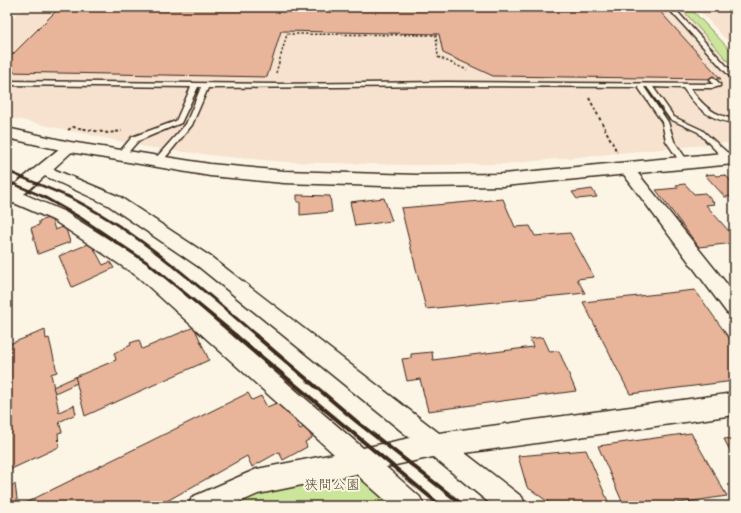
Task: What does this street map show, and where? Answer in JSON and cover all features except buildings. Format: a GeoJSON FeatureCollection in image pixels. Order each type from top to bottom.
{"type":"FeatureCollection","features":[{"type":"Feature","properties":{"kind":"street"},"geometry":{"type":"LineString","coordinates":[[7,133],[66,140],[121,155],[210,170],[284,176],[417,181],[503,180],[624,164],[685,162],[731,158]]}},
{"type":"Feature","properties":{"kind":"street"},"geometry":{"type":"LineString","coordinates":[[66,140],[43,170],[10,198],[59,216],[144,271],[411,506]]}},
{"type":"Feature","properties":{"kind":"street"},"geometry":{"type":"LineString","coordinates":[[624,164],[734,307]]}},
{"type":"Feature","properties":{"kind":"street"},"geometry":{"type":"LineString","coordinates":[[43,170],[114,201],[205,262],[513,506]]}},
{"type":"Feature","properties":{"kind":"street"},"geometry":{"type":"LineString","coordinates":[[200,506],[257,482],[435,445],[734,404]]}},
{"type":"Feature","properties":{"kind":"lane"},"geometry":{"type":"LineString","coordinates":[[670,7],[734,78]]}},
{"type":"Feature","properties":{"kind":"lane"},"geometry":{"type":"LineString","coordinates":[[7,83],[195,86],[446,84],[686,87],[718,85],[713,80]]}},
{"type":"Feature","properties":{"kind":"lane"},"geometry":{"type":"LineString","coordinates":[[121,155],[135,139],[179,122],[195,86]]}},
{"type":"Feature","properties":{"kind":"lane"},"geometry":{"type":"LineString","coordinates":[[158,161],[189,125],[205,86]]}},
{"type":"Feature","properties":{"kind":"lane"},"geometry":{"type":"LineString","coordinates":[[641,86],[665,122],[670,141],[685,162]]}},
{"type":"Feature","properties":{"kind":"lane"},"geometry":{"type":"LineString","coordinates":[[649,86],[672,118],[700,131],[731,158]]}},
{"type":"Feature","properties":{"kind":"lane"},"geometry":{"type":"LineString","coordinates":[[686,87],[701,107],[721,119],[734,121]]}},
{"type":"Feature","properties":{"kind":"path"},"geometry":{"type":"LineString","coordinates":[[687,9],[717,9],[718,7]]}},
{"type":"Feature","properties":{"kind":"path"},"geometry":{"type":"LineString","coordinates":[[276,74],[287,34],[436,35],[438,57],[471,72]]}},
{"type":"Feature","properties":{"kind":"path"},"geometry":{"type":"LineString","coordinates":[[583,86],[624,164]]}},
{"type":"Feature","properties":{"kind":"path"},"geometry":{"type":"LineString","coordinates":[[66,140],[73,127],[108,133],[128,130]]}},
{"type":"Feature","properties":{"kind":"shaded area"},"geometry":{"type":"Polygon","coordinates":[[[26,7],[679,7],[734,71],[734,142],[505,164],[413,165],[286,162],[217,156],[146,147],[7,117],[7,23],[26,7]]]}},
{"type":"Feature","properties":{"kind":"shaded area"},"geometry":{"type":"Polygon","coordinates":[[[698,9],[734,9],[734,48],[698,9]]]}},
{"type":"Feature","properties":{"kind":"green space"},"geometry":{"type":"Polygon","coordinates":[[[680,7],[689,7],[734,54],[734,68],[680,7]]]}},
{"type":"Feature","properties":{"kind":"green space","name":"狭間公園"},"geometry":{"type":"Polygon","coordinates":[[[340,460],[390,506],[216,506],[340,460]]]}},
{"type":"Feature","properties":{"kind":"railway"},"geometry":{"type":"LineString","coordinates":[[7,171],[68,197]]}},
{"type":"Feature","properties":{"kind":"railway"},"geometry":{"type":"LineString","coordinates":[[7,181],[43,197]]}},
{"type":"Feature","properties":{"kind":"railway"},"geometry":{"type":"LineString","coordinates":[[43,197],[79,217],[148,263],[237,336]]}},
{"type":"Feature","properties":{"kind":"railway"},"geometry":{"type":"LineString","coordinates":[[68,197],[118,225],[142,242],[166,260],[257,336]]}},
{"type":"Feature","properties":{"kind":"railway"},"geometry":{"type":"LineString","coordinates":[[235,335],[441,506]]}},
{"type":"Feature","properties":{"kind":"railway"},"geometry":{"type":"LineString","coordinates":[[255,335],[356,421],[464,506]]}}]}
